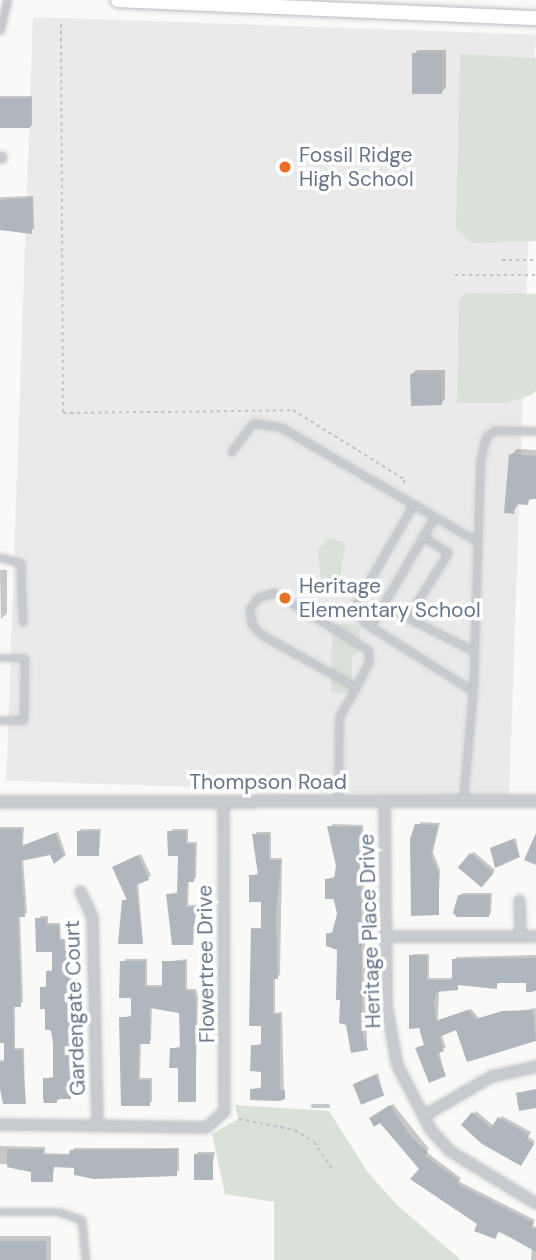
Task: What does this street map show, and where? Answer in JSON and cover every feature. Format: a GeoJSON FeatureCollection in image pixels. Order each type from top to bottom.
{"type":"FeatureCollection","features":[{"type":"Feature","properties":{"kind":"main road"},"geometry":{"type":"LineString","coordinates":[[118,0],[536,18]]}},
{"type":"Feature","properties":{"kind":"street","name":"Flowertree Drive"},"geometry":{"type":"LineString","coordinates":[[97,1125],[215,1123],[227,1098],[223,801]]}},
{"type":"Feature","properties":{"kind":"street","name":"Thompson Road"},"geometry":{"type":"LineString","coordinates":[[0,802],[536,801]]}},
{"type":"Feature","properties":{"kind":"street","name":"Heritage Place Drive"},"geometry":{"type":"LineString","coordinates":[[384,802],[385,936],[391,1042],[405,1083],[450,1151],[536,1203]]}},
{"type":"Feature","properties":{"kind":"street","name":"Gardengate Court"},"geometry":{"type":"LineString","coordinates":[[80,891],[92,917],[97,1125]]}},
{"type":"Feature","properties":{"kind":"street"},"geometry":{"type":"LineString","coordinates":[[519,900],[520,936]]}},
{"type":"Feature","properties":{"kind":"street"},"geometry":{"type":"LineString","coordinates":[[385,936],[536,936]]}},
{"type":"Feature","properties":{"kind":"street"},"geometry":{"type":"LineString","coordinates":[[424,1115],[491,1076],[536,1066]]}},
{"type":"Feature","properties":{"kind":"street"},"geometry":{"type":"LineString","coordinates":[[0,1124],[97,1125]]}},
{"type":"Feature","properties":{"kind":"lane"},"geometry":{"type":"LineString","coordinates":[[0,31],[7,0]]}},
{"type":"Feature","properties":{"kind":"lane"},"geometry":{"type":"LineString","coordinates":[[231,452],[253,423],[281,427],[477,541]]}},
{"type":"Feature","properties":{"kind":"lane"},"geometry":{"type":"LineString","coordinates":[[463,800],[473,690],[480,463],[486,437],[495,430],[536,431]]}},
{"type":"Feature","properties":{"kind":"lane"},"geometry":{"type":"LineString","coordinates":[[413,506],[357,603],[357,612],[370,627],[473,690]]}},
{"type":"Feature","properties":{"kind":"lane"},"geometry":{"type":"LineString","coordinates":[[370,627],[434,518]]}},
{"type":"Feature","properties":{"kind":"lane"},"geometry":{"type":"LineString","coordinates":[[407,618],[449,552],[423,537]]}},
{"type":"Feature","properties":{"kind":"lane"},"geometry":{"type":"LineString","coordinates":[[0,557],[21,564],[23,622]]}},
{"type":"Feature","properties":{"kind":"lane"},"geometry":{"type":"LineString","coordinates":[[338,802],[339,717],[356,687],[369,662],[362,642],[275,593],[258,597],[250,609],[252,624],[261,634],[356,687]]}},
{"type":"Feature","properties":{"kind":"lane"},"geometry":{"type":"LineString","coordinates":[[383,605],[474,651]]}},
{"type":"Feature","properties":{"kind":"lane"},"geometry":{"type":"LineString","coordinates":[[0,658],[25,658],[24,720],[0,721]]}},
{"type":"Feature","properties":{"kind":"lane"},"geometry":{"type":"LineString","coordinates":[[0,1212],[59,1212],[82,1220],[86,1260]]}},
{"type":"Feature","properties":{"kind":"path"},"geometry":{"type":"LineString","coordinates":[[61,24],[63,413],[293,410],[405,480],[397,496]]}},
{"type":"Feature","properties":{"kind":"path"},"geometry":{"type":"LineString","coordinates":[[502,260],[536,260]]}},
{"type":"Feature","properties":{"kind":"path"},"geometry":{"type":"LineString","coordinates":[[456,275],[536,275]]}},
{"type":"Feature","properties":{"kind":"path"},"geometry":{"type":"LineString","coordinates":[[239,1119],[295,1130],[314,1142],[332,1170]]}},
{"type":"Feature","properties":{"kind":"shaded area"},"geometry":{"type":"Polygon","coordinates":[[[33,17],[536,35],[509,798],[6,781],[33,17]]]}},
{"type":"Feature","properties":{"kind":"shaded area"},"geometry":{"type":"Polygon","coordinates":[[[460,54],[536,58],[536,241],[472,243],[456,228],[460,54]]]}},
{"type":"Feature","properties":{"kind":"shaded area"},"geometry":{"type":"Polygon","coordinates":[[[466,293],[536,294],[536,391],[531,395],[506,403],[457,403],[459,300],[466,293]]]}},
{"type":"Feature","properties":{"kind":"shaded area"},"geometry":{"type":"Polygon","coordinates":[[[329,538],[346,543],[337,591],[322,591],[318,549],[329,538]]]}},
{"type":"Feature","properties":{"kind":"shaded area"},"geometry":{"type":"Polygon","coordinates":[[[332,624],[353,624],[360,628],[359,651],[352,657],[352,694],[331,693],[332,624]]]}},
{"type":"Feature","properties":{"kind":"shaded area"},"geometry":{"type":"Polygon","coordinates":[[[235,1105],[329,1111],[367,1171],[396,1204],[461,1260],[274,1260],[274,1202],[225,1194],[212,1134],[238,1119],[235,1105]]]}},
{"type":"Feature","properties":{"kind":"building"},"geometry":{"type":"Polygon","coordinates":[[[412,53],[442,53],[442,94],[412,94],[412,53]]]}},
{"type":"Feature","properties":{"kind":"building"},"geometry":{"type":"Polygon","coordinates":[[[0,98],[30,98],[30,128],[0,128],[0,98]]]}},
{"type":"Feature","properties":{"kind":"building"},"geometry":{"type":"Polygon","coordinates":[[[32,198],[32,234],[0,230],[0,200],[32,198]]]}},
{"type":"Feature","properties":{"kind":"building"},"geometry":{"type":"Polygon","coordinates":[[[441,373],[442,405],[411,406],[410,374],[441,373]]]}},
{"type":"Feature","properties":{"kind":"building"},"geometry":{"type":"Polygon","coordinates":[[[509,454],[536,456],[536,499],[529,499],[528,505],[515,504],[514,514],[504,513],[509,454]]]}},
{"type":"Feature","properties":{"kind":"building"},"geometry":{"type":"Polygon","coordinates":[[[415,824],[438,825],[431,855],[439,874],[439,915],[411,916],[410,839],[415,824]]]}},
{"type":"Feature","properties":{"kind":"building"},"geometry":{"type":"Polygon","coordinates":[[[327,826],[361,827],[362,1030],[368,1050],[351,1053],[346,1025],[339,1023],[340,1000],[336,1000],[337,950],[326,946],[326,933],[332,933],[337,914],[334,899],[325,899],[325,879],[334,878],[336,866],[327,826]]]}},
{"type":"Feature","properties":{"kind":"building"},"geometry":{"type":"Polygon","coordinates":[[[0,829],[22,829],[22,846],[55,833],[64,856],[54,864],[50,855],[21,861],[25,917],[18,917],[21,1007],[13,1007],[14,1050],[22,1050],[26,1104],[3,1104],[0,1089],[0,1062],[4,1062],[4,1043],[0,1043],[0,829]]]}},
{"type":"Feature","properties":{"kind":"building"},"geometry":{"type":"Polygon","coordinates":[[[77,831],[99,831],[99,856],[77,856],[77,831]]]}},
{"type":"Feature","properties":{"kind":"building"},"geometry":{"type":"Polygon","coordinates":[[[167,831],[186,831],[186,844],[195,844],[194,882],[187,882],[186,907],[196,907],[193,945],[172,945],[166,894],[177,894],[178,856],[168,856],[167,831]]]}},
{"type":"Feature","properties":{"kind":"building"},"geometry":{"type":"Polygon","coordinates":[[[536,833],[536,865],[524,860],[536,833]]]}},
{"type":"Feature","properties":{"kind":"building"},"geometry":{"type":"Polygon","coordinates":[[[252,834],[269,834],[269,860],[281,860],[276,916],[278,979],[273,979],[273,1014],[280,1014],[280,1090],[285,1090],[285,1099],[280,1101],[250,1100],[250,1089],[261,1089],[261,1072],[250,1071],[251,1045],[261,1045],[261,1026],[249,1026],[251,928],[261,929],[261,902],[249,902],[249,875],[258,875],[252,834]]]}},
{"type":"Feature","properties":{"kind":"building"},"geometry":{"type":"Polygon","coordinates":[[[513,839],[520,857],[495,868],[490,848],[513,839]]]}},
{"type":"Feature","properties":{"kind":"building"},"geometry":{"type":"Polygon","coordinates":[[[470,853],[494,873],[482,887],[458,868],[470,853]]]}},
{"type":"Feature","properties":{"kind":"building"},"geometry":{"type":"Polygon","coordinates":[[[138,855],[149,880],[136,885],[143,944],[118,944],[122,900],[127,900],[112,867],[138,855]]]}},
{"type":"Feature","properties":{"kind":"building"},"geometry":{"type":"Polygon","coordinates":[[[458,895],[490,895],[489,917],[457,917],[453,913],[458,895]]]}},
{"type":"Feature","properties":{"kind":"building"},"geometry":{"type":"Polygon","coordinates":[[[35,918],[46,918],[46,925],[59,925],[59,940],[69,940],[71,1099],[57,1099],[57,1103],[44,1103],[43,1098],[43,1078],[53,1078],[53,1044],[51,1030],[45,1030],[45,1009],[40,1009],[40,987],[46,987],[46,971],[52,971],[52,952],[36,952],[35,918]]]}},
{"type":"Feature","properties":{"kind":"building"},"geometry":{"type":"Polygon","coordinates":[[[409,955],[427,956],[427,980],[452,980],[452,959],[536,958],[536,990],[532,992],[526,992],[526,983],[497,983],[497,989],[458,985],[458,990],[437,992],[434,1001],[436,1021],[468,1010],[476,1019],[502,1011],[533,1010],[536,1041],[467,1062],[456,1030],[439,1037],[444,1051],[437,1054],[446,1076],[429,1083],[415,1048],[424,1045],[419,1028],[409,1029],[409,955]]]}},
{"type":"Feature","properties":{"kind":"building"},"geometry":{"type":"Polygon","coordinates":[[[120,961],[145,961],[145,987],[162,987],[162,961],[185,961],[185,991],[194,991],[196,1001],[196,1102],[178,1102],[178,1068],[169,1068],[170,1048],[180,1048],[179,1013],[150,1008],[150,1044],[139,1044],[138,1080],[150,1080],[150,1106],[121,1106],[119,1017],[131,1017],[131,998],[119,998],[120,961]]]}},
{"type":"Feature","properties":{"kind":"building"},"geometry":{"type":"Polygon","coordinates":[[[376,1075],[384,1095],[361,1105],[353,1084],[376,1075]]]}},
{"type":"Feature","properties":{"kind":"building"},"geometry":{"type":"Polygon","coordinates":[[[536,1089],[536,1108],[519,1111],[516,1093],[536,1089]]]}},
{"type":"Feature","properties":{"kind":"building"},"geometry":{"type":"Polygon","coordinates":[[[390,1105],[411,1137],[428,1152],[425,1156],[460,1181],[457,1184],[534,1223],[531,1228],[536,1229],[536,1252],[499,1231],[495,1239],[474,1231],[477,1224],[410,1179],[419,1169],[380,1123],[374,1127],[369,1118],[390,1105]]]}},
{"type":"Feature","properties":{"kind":"building"},"geometry":{"type":"Polygon","coordinates":[[[472,1112],[491,1128],[498,1117],[529,1135],[527,1140],[534,1144],[521,1166],[482,1144],[461,1125],[472,1112]]]}},
{"type":"Feature","properties":{"kind":"building"},"geometry":{"type":"Polygon","coordinates":[[[7,1149],[43,1149],[43,1155],[69,1155],[70,1150],[177,1149],[177,1176],[94,1179],[74,1175],[74,1168],[53,1167],[53,1182],[31,1182],[31,1172],[7,1167],[7,1149]]]}},
{"type":"Feature","properties":{"kind":"building"},"geometry":{"type":"Polygon","coordinates":[[[194,1154],[213,1154],[213,1180],[194,1180],[194,1154]]]}},
{"type":"Feature","properties":{"kind":"building"},"geometry":{"type":"Polygon","coordinates":[[[0,1241],[46,1241],[46,1260],[0,1260],[0,1241]]]}},
{"type":"Feature","properties":{"kind":"waterway"},"geometry":{"type":"LineString","coordinates":[[313,1106],[328,1106]]}},
{"type":"Feature","properties":{"kind":"place","name":"Fossil Ridge High School"},"geometry":{"type":"Point","coordinates":[285,167]}},
{"type":"Feature","properties":{"kind":"place","name":"Heritage Elementary School"},"geometry":{"type":"Point","coordinates":[285,598]}}]}
